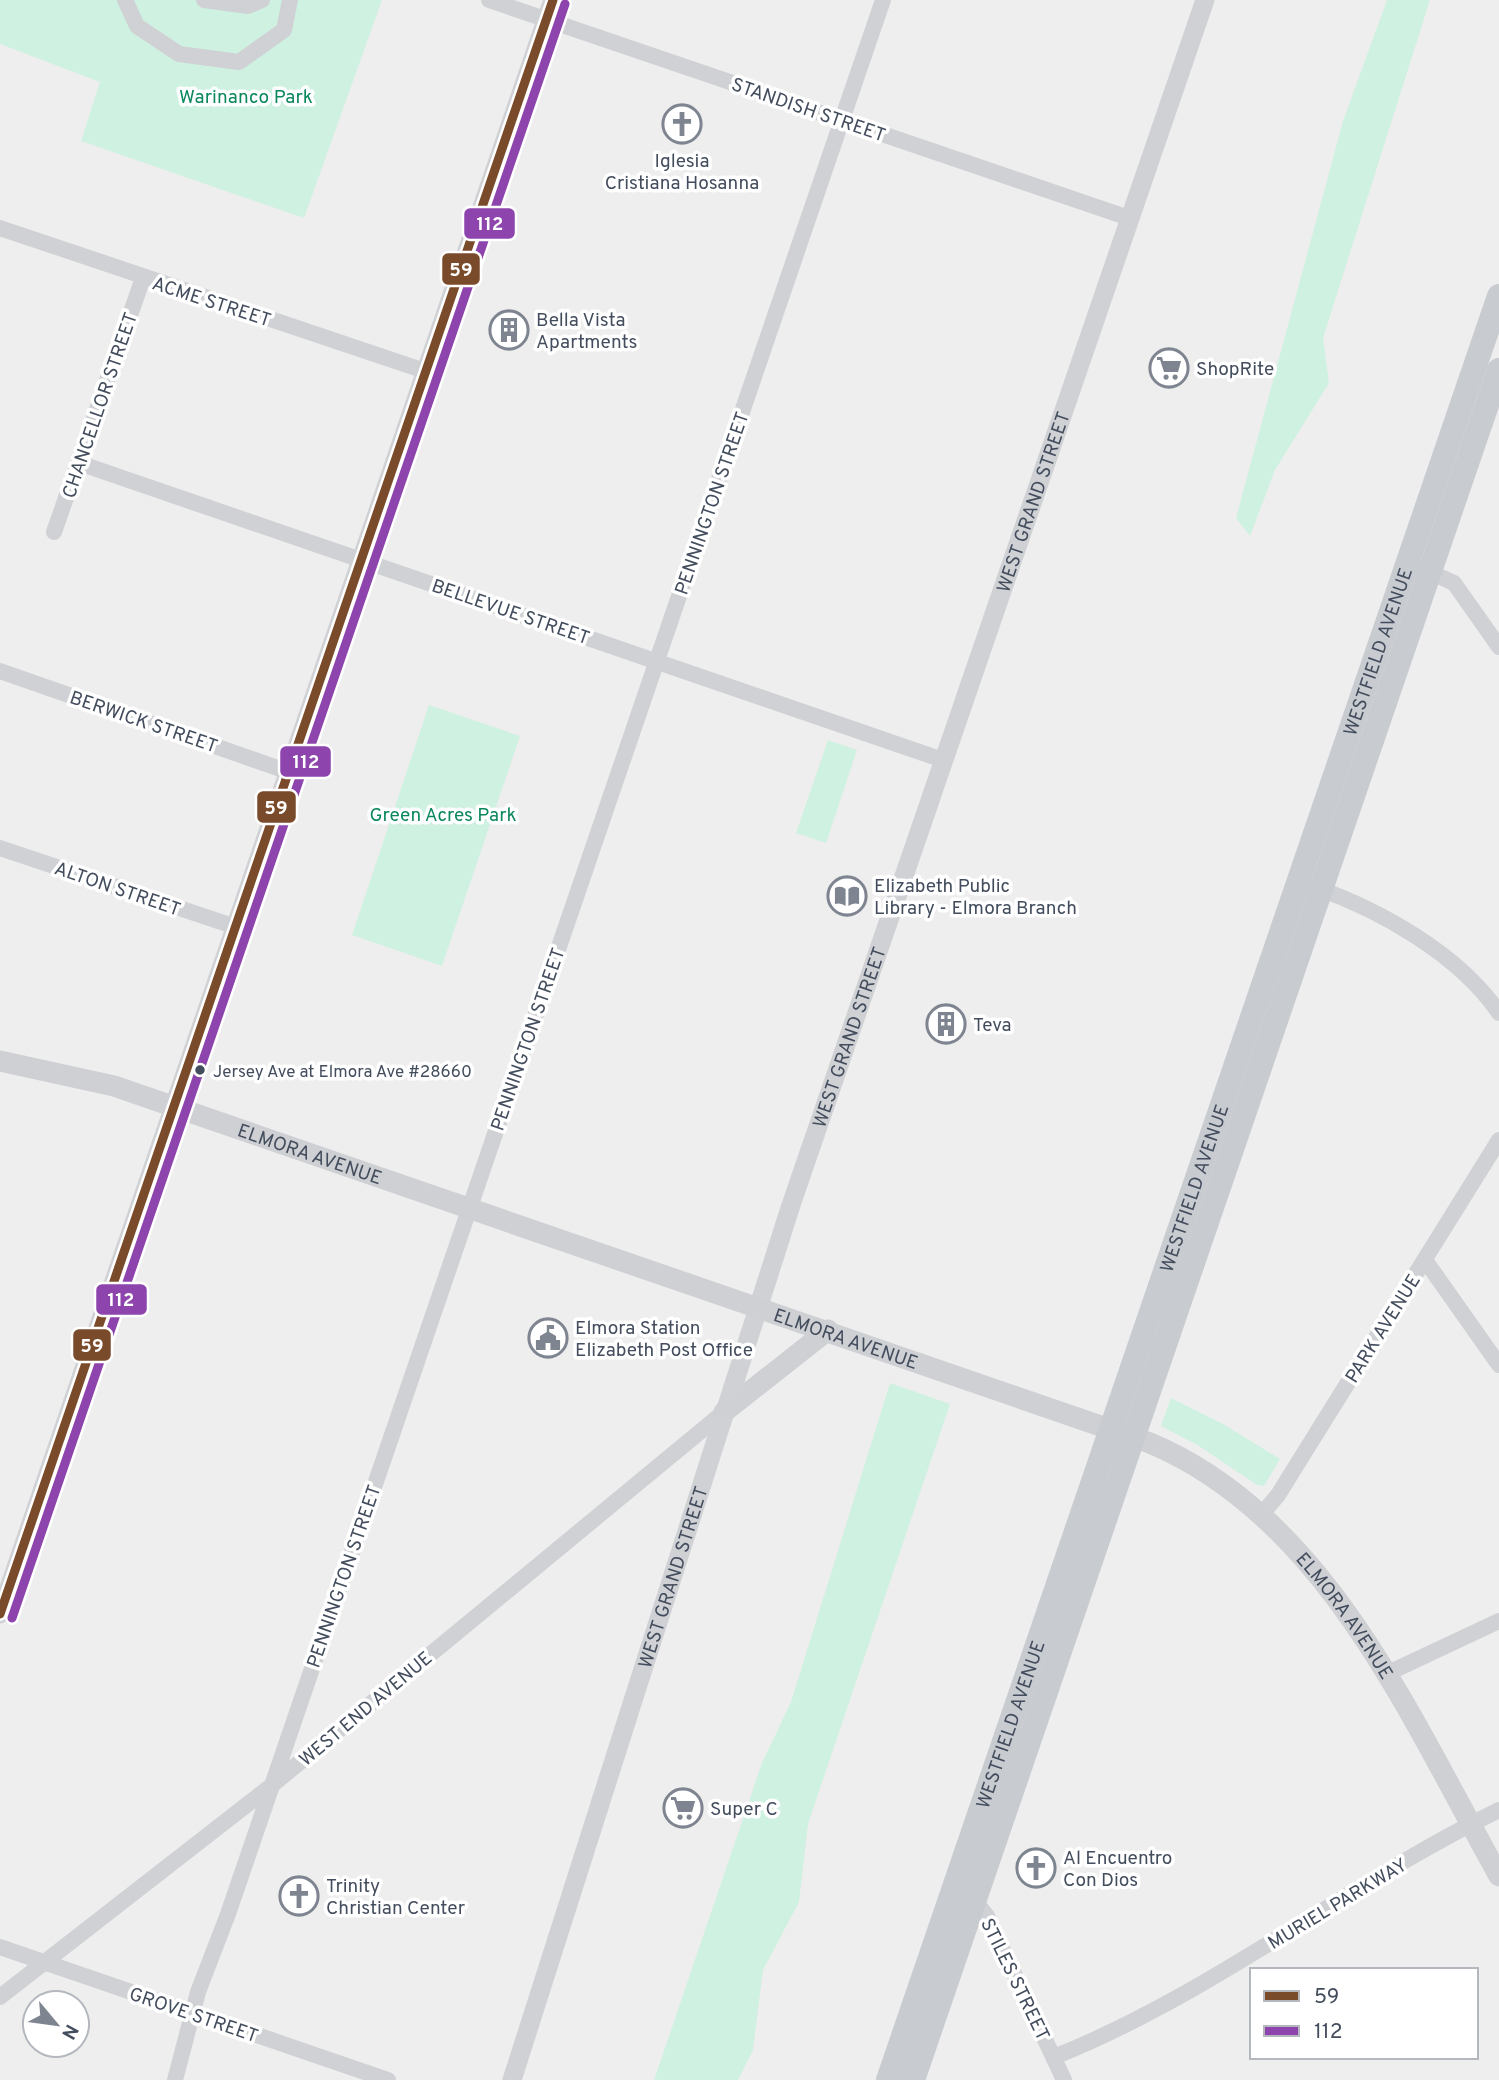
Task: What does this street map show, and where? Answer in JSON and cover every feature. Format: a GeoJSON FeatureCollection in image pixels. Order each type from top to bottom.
{"type":"FeatureCollection","features":[{"type":"Feature","properties":{"kind":"main road","name":"WESTFIELD AVENUE"},"geometry":{"type":"LineString","coordinates":[[1030,1701],[1110,1429],[1215,1161],[1419,568],[1499,296]]}},
{"type":"Feature","properties":{"kind":"main road","name":"WESTFIELD AVENUE"},"geometry":{"type":"LineString","coordinates":[[1419,568],[1499,370]]}},
{"type":"Feature","properties":{"kind":"main road","name":"ELMORA AVENUE"},"geometry":{"type":"LineString","coordinates":[[0,1061],[114,1086],[828,1330],[1133,1437],[1192,1464],[1262,1514],[1327,1585],[1385,1674],[1499,1876]]}},
{"type":"Feature","properties":{"kind":"main road","name":"WESTFIELD AVENUE"},"geometry":{"type":"LineString","coordinates":[[888,2080],[962,1899],[1030,1701],[1133,1437],[1215,1161]]}},
{"type":"Feature","properties":{"kind":"main road"},"geometry":{"type":"LineString","coordinates":[[724,1412],[828,1330]]}},
{"type":"Feature","properties":{"kind":"main road","name":"WESTFIELD AVENUE"},"geometry":{"type":"LineString","coordinates":[[913,2080],[962,1899]]}},
{"type":"Feature","properties":{"kind":"street"},"geometry":{"type":"LineString","coordinates":[[125,0],[137,26],[179,54],[239,62],[284,30],[290,0]]}},
{"type":"Feature","properties":{"kind":"street"},"geometry":{"type":"LineString","coordinates":[[204,0],[248,6],[262,0]]}},
{"type":"Feature","properties":{"kind":"street","name":"STANDISH STREET"},"geometry":{"type":"LineString","coordinates":[[489,0],[1129,218]]}},
{"type":"Feature","properties":{"kind":"street"},"geometry":{"type":"LineString","coordinates":[[0,1614],[553,0]]}},
{"type":"Feature","properties":{"kind":"street","name":"PENNINGTON STREET"},"geometry":{"type":"LineString","coordinates":[[174,2080],[192,2014],[883,0]]}},
{"type":"Feature","properties":{"kind":"street","name":"WEST GRAND STREET"},"geometry":{"type":"LineString","coordinates":[[512,2080],[758,1306],[1205,0]]}},
{"type":"Feature","properties":{"kind":"street","name":"ACME STREET"},"geometry":{"type":"LineString","coordinates":[[0,228],[425,371]]}},
{"type":"Feature","properties":{"kind":"street","name":"CHANCELLOR STREET"},"geometry":{"type":"LineString","coordinates":[[54,531],[143,278]]}},
{"type":"Feature","properties":{"kind":"street","name":"BELLEVUE STREET"},"geometry":{"type":"LineString","coordinates":[[79,463],[943,760]]}},
{"type":"Feature","properties":{"kind":"street"},"geometry":{"type":"LineString","coordinates":[[1419,568],[1454,583],[1499,647]]}},
{"type":"Feature","properties":{"kind":"street","name":"BERWICK STREET"},"geometry":{"type":"LineString","coordinates":[[0,671],[289,772]]}},
{"type":"Feature","properties":{"kind":"street","name":"ALTON STREET"},"geometry":{"type":"LineString","coordinates":[[0,848],[236,927]]}},
{"type":"Feature","properties":{"kind":"street"},"geometry":{"type":"LineString","coordinates":[[1310,885],[1373,911],[1414,936],[1464,976],[1499,1013]]}},
{"type":"Feature","properties":{"kind":"street","name":"PARK AVENUE"},"geometry":{"type":"LineString","coordinates":[[1262,1514],[1278,1495],[1499,1140]]}},
{"type":"Feature","properties":{"kind":"street"},"geometry":{"type":"LineString","coordinates":[[1425,1260],[1499,1365]]}},
{"type":"Feature","properties":{"kind":"street","name":"WEST END AVENUE"},"geometry":{"type":"LineString","coordinates":[[0,1997],[271,1786],[724,1412]]}},
{"type":"Feature","properties":{"kind":"street"},"geometry":{"type":"LineString","coordinates":[[1385,1674],[1499,1621]]}},
{"type":"Feature","properties":{"kind":"street","name":"MURIEL PARKWAY"},"geometry":{"type":"LineString","coordinates":[[1054,2057],[1202,1982],[1470,1824],[1499,1810]]}},
{"type":"Feature","properties":{"kind":"street","name":"STILES STREET"},"geometry":{"type":"LineString","coordinates":[[962,1899],[987,1916],[1064,2080]]}},
{"type":"Feature","properties":{"kind":"street","name":"GROVE STREET"},"geometry":{"type":"LineString","coordinates":[[0,1947],[388,2080]]}},
{"type":"Feature","properties":{"kind":"green space","name":"Warinanco Park"},"geometry":{"type":"Polygon","coordinates":[[[0,0],[382,0],[304,218],[81,141],[100,82],[0,44],[0,0]]]}},
{"type":"Feature","properties":{"kind":"green space"},"geometry":{"type":"Polygon","coordinates":[[[1387,0],[1430,0],[1323,338],[1329,383],[1275,470],[1250,536],[1236,518],[1343,121],[1387,0]]]}},
{"type":"Feature","properties":{"kind":"green space","name":"Green Acres Park"},"geometry":{"type":"Polygon","coordinates":[[[429,705],[520,736],[442,966],[352,935],[429,705]]]}},
{"type":"Feature","properties":{"kind":"green space"},"geometry":{"type":"Polygon","coordinates":[[[828,740],[857,750],[826,843],[796,833],[828,740]]]}},
{"type":"Feature","properties":{"kind":"green space"},"geometry":{"type":"Polygon","coordinates":[[[890,1383],[950,1404],[808,1824],[799,1902],[763,1970],[753,2050],[738,2080],[654,2080],[762,1763],[791,1702],[890,1383]]]}},
{"type":"Feature","properties":{"kind":"green space"},"geometry":{"type":"Polygon","coordinates":[[[1171,1398],[1223,1424],[1280,1459],[1264,1486],[1257,1485],[1199,1446],[1161,1426],[1171,1398]]]}},
{"type":"Feature","properties":{"kind":"transit line","name":"59"},"geometry":{"type":"LineString","coordinates":[[0,1614],[553,0]]}},
{"type":"Feature","properties":{"kind":"transit line","name":"112"},"geometry":{"type":"LineString","coordinates":[[12,1618],[565,4]]}},
{"type":"Feature","properties":{"kind":"place","name":"Iglesia Cristiana Hosanna"},"geometry":{"type":"Point","coordinates":[682,124]}},
{"type":"Feature","properties":{"kind":"place","name":"Bella Vista Apartments"},"geometry":{"type":"Point","coordinates":[509,330]}},
{"type":"Feature","properties":{"kind":"place","name":"ShopRite"},"geometry":{"type":"Point","coordinates":[1169,368]}},
{"type":"Feature","properties":{"kind":"place","name":"Elizabeth Public Library - Elmora Branch"},"geometry":{"type":"Point","coordinates":[847,896]}},
{"type":"Feature","properties":{"kind":"place","name":"Teva"},"geometry":{"type":"Point","coordinates":[946,1024]}},
{"type":"Feature","properties":{"kind":"place","name":"Jersey Ave at Elmora Ave #28660"},"geometry":{"type":"Point","coordinates":[200,1070]}},
{"type":"Feature","properties":{"kind":"place","name":"Elmora Station Elizabeth Post Office"},"geometry":{"type":"Point","coordinates":[548,1338]}},
{"type":"Feature","properties":{"kind":"place","name":"Super C"},"geometry":{"type":"Point","coordinates":[683,1808]}},
{"type":"Feature","properties":{"kind":"place","name":"Al Encuentro Con Dios"},"geometry":{"type":"Point","coordinates":[1036,1868]}},
{"type":"Feature","properties":{"kind":"place","name":"Trinity Christian Center"},"geometry":{"type":"Point","coordinates":[299,1896]}}]}
